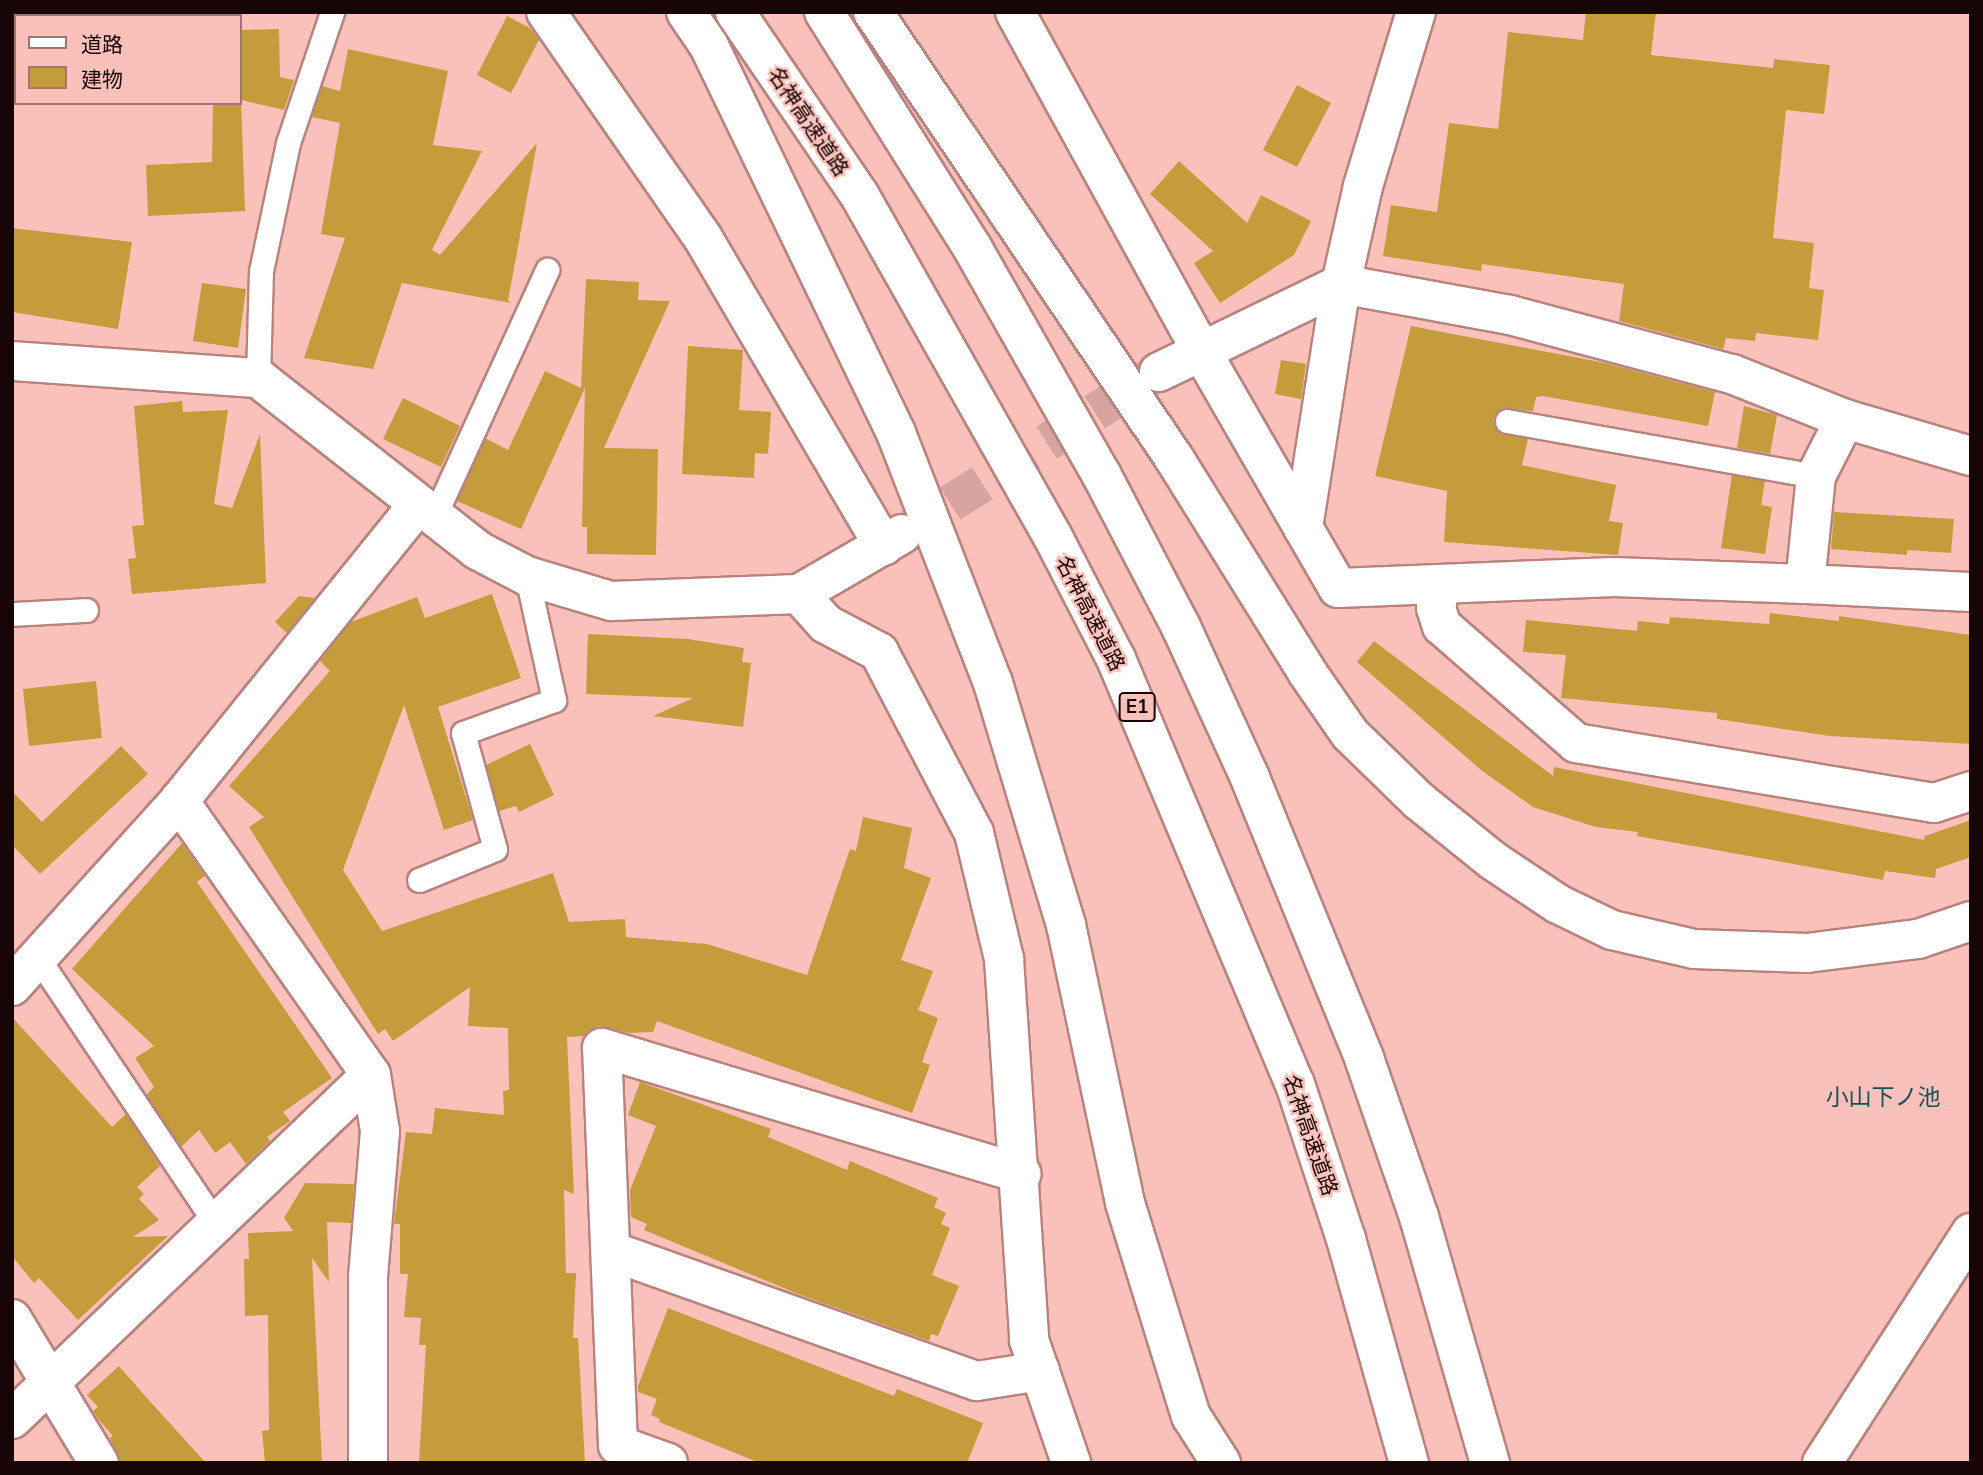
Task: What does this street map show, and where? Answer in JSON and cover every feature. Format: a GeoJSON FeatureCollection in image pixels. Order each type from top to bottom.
{"type":"FeatureCollection","features":[{"type":"Feature","properties":{"kind":"main road"},"geometry":{"type":"LineString","coordinates":[[12,361],[258,378],[477,550],[527,576],[611,601],[799,594],[893,540],[703,238],[546,12]]}},
{"type":"Feature","properties":{"kind":"main road"},"geometry":{"type":"LineString","coordinates":[[686,12],[709,46],[896,433],[993,682],[1066,925],[1125,1203],[1191,1416],[1221,1463]]}},
{"type":"Feature","properties":{"kind":"main road","name":"名神高速道路"},"geometry":{"type":"LineString","coordinates":[[735,12],[867,207],[1046,525],[1116,659],[1295,1084],[1346,1239],[1409,1463]]}},
{"type":"Feature","properties":{"kind":"main road"},"geometry":{"type":"LineString","coordinates":[[824,12],[973,249],[1101,474],[1181,627],[1239,752],[1364,1058],[1419,1217],[1490,1463]]}},
{"type":"Feature","properties":{"kind":"main road"},"geometry":{"type":"LineString","coordinates":[[873,12],[1174,458],[1307,672],[1350,734],[1419,801],[1492,860],[1558,904],[1612,930],[1694,949],[1807,953],[1918,939],[1971,921]]}},
{"type":"Feature","properties":{"kind":"main road"},"geometry":{"type":"LineString","coordinates":[[1015,12],[1200,349],[1338,588],[1614,577],[1971,592]]}},
{"type":"Feature","properties":{"kind":"main road"},"geometry":{"type":"LineString","coordinates":[[1303,528],[1341,284],[1363,186],[1416,12]]}},
{"type":"Feature","properties":{"kind":"main road"},"geometry":{"type":"LineString","coordinates":[[1159,372],[1200,349],[1341,284],[1510,315],[1732,374],[1845,419],[1971,456]]}},
{"type":"Feature","properties":{"kind":"main road"},"geometry":{"type":"LineString","coordinates":[[1805,584],[1816,477],[1845,419]]}},
{"type":"Feature","properties":{"kind":"main road"},"geometry":{"type":"LineString","coordinates":[[12,986],[179,801],[425,511]]}},
{"type":"Feature","properties":{"kind":"main road"},"geometry":{"type":"LineString","coordinates":[[1440,584],[1436,608],[1442,626],[1576,743],[1934,803],[1971,791]]}},
{"type":"Feature","properties":{"kind":"main road"},"geometry":{"type":"LineString","coordinates":[[799,594],[826,624],[879,652],[974,833],[1004,959],[1022,1174],[1029,1340],[1071,1463]]}},
{"type":"Feature","properties":{"kind":"main road"},"geometry":{"type":"LineString","coordinates":[[179,801],[371,1074],[380,1131],[368,1277],[368,1463]]}},
{"type":"Feature","properties":{"kind":"main road"},"geometry":{"type":"LineString","coordinates":[[668,1463],[617,1454],[602,1048],[1022,1174]]}},
{"type":"Feature","properties":{"kind":"main road"},"geometry":{"type":"LineString","coordinates":[[12,1419],[371,1074]]}},
{"type":"Feature","properties":{"kind":"main road"},"geometry":{"type":"LineString","coordinates":[[1822,1463],[1971,1233]]}},
{"type":"Feature","properties":{"kind":"main road"},"geometry":{"type":"LineString","coordinates":[[611,1251],[977,1381],[1040,1371]]}},
{"type":"Feature","properties":{"kind":"main road"},"geometry":{"type":"LineString","coordinates":[[12,1320],[52,1380],[99,1463]]}},
{"type":"Feature","properties":{"kind":"lane"},"geometry":{"type":"LineString","coordinates":[[258,378],[261,271],[288,143],[332,12]]}},
{"type":"Feature","properties":{"kind":"lane"},"geometry":{"type":"LineString","coordinates":[[425,511],[547,270]]}},
{"type":"Feature","properties":{"kind":"lane"},"geometry":{"type":"LineString","coordinates":[[1507,421],[1816,477]]}},
{"type":"Feature","properties":{"kind":"lane"},"geometry":{"type":"LineString","coordinates":[[419,880],[495,849],[463,733],[554,700],[527,576]]}},
{"type":"Feature","properties":{"kind":"lane"},"geometry":{"type":"LineString","coordinates":[[12,614],[86,610]]}},
{"type":"Feature","properties":{"kind":"lane"},"geometry":{"type":"LineString","coordinates":[[38,958],[215,1222]]}},
{"type":"Feature","properties":{"kind":"building"},"geometry":{"type":"Polygon","coordinates":[[[1586,12],[1656,12],[1651,55],[1773,68],[1774,59],[1830,65],[1824,114],[1786,110],[1773,238],[1814,243],[1809,288],[1824,290],[1818,340],[1756,333],[1755,341],[1726,338],[1723,349],[1619,321],[1624,284],[1482,264],[1481,271],[1383,256],[1391,205],[1437,212],[1449,123],[1498,129],[1508,32],[1583,40],[1586,12]]]}},
{"type":"Feature","properties":{"kind":"building"},"geometry":{"type":"Polygon","coordinates":[[[507,16],[530,28],[539,40],[511,93],[477,75],[507,16]]]}},
{"type":"Feature","properties":{"kind":"building"},"geometry":{"type":"Polygon","coordinates":[[[279,29],[280,77],[294,80],[284,110],[242,100],[242,30],[279,29]]]}},
{"type":"Feature","properties":{"kind":"building"},"geometry":{"type":"Polygon","coordinates":[[[348,49],[448,71],[433,145],[482,151],[432,250],[440,255],[537,143],[508,301],[512,303],[402,283],[373,369],[304,358],[345,238],[321,234],[340,123],[312,117],[322,86],[340,91],[348,49]]]}},
{"type":"Feature","properties":{"kind":"building"},"geometry":{"type":"Polygon","coordinates":[[[1297,85],[1331,103],[1297,167],[1263,150],[1297,85]]]}},
{"type":"Feature","properties":{"kind":"building"},"geometry":{"type":"Polygon","coordinates":[[[213,105],[241,105],[245,211],[148,216],[146,165],[212,162],[213,105]]]}},
{"type":"Feature","properties":{"kind":"building"},"geometry":{"type":"Polygon","coordinates":[[[1179,161],[1247,223],[1261,195],[1311,221],[1294,255],[1220,303],[1194,263],[1213,251],[1150,194],[1179,161]]]}},
{"type":"Feature","properties":{"kind":"building"},"geometry":{"type":"Polygon","coordinates":[[[12,228],[132,242],[118,329],[12,312],[12,228]]]}},
{"type":"Feature","properties":{"kind":"building"},"geometry":{"type":"Polygon","coordinates":[[[586,279],[639,282],[638,300],[670,301],[604,448],[658,449],[656,555],[587,554],[587,527],[582,527],[585,388],[521,529],[457,501],[485,438],[508,450],[545,371],[581,388],[586,279]]]}},
{"type":"Feature","properties":{"kind":"building"},"geometry":{"type":"Polygon","coordinates":[[[202,283],[246,289],[238,348],[193,341],[202,283]]]}},
{"type":"Feature","properties":{"kind":"building"},"geometry":{"type":"Polygon","coordinates":[[[1411,326],[1605,363],[1715,392],[1708,426],[1543,396],[1536,397],[1533,411],[1502,408],[1493,419],[1498,431],[1528,439],[1522,465],[1616,485],[1609,521],[1623,523],[1618,555],[1444,542],[1447,491],[1375,476],[1411,326]]]}},
{"type":"Feature","properties":{"kind":"building"},"geometry":{"type":"Polygon","coordinates":[[[688,346],[743,350],[739,410],[771,412],[768,454],[755,453],[754,478],[682,474],[688,346]]]}},
{"type":"Feature","properties":{"kind":"building"},"geometry":{"type":"Polygon","coordinates":[[[1281,360],[1306,364],[1301,399],[1275,394],[1281,360]]]}},
{"type":"Feature","properties":{"kind":"building"},"geometry":{"type":"Polygon","coordinates":[[[403,398],[460,426],[441,467],[383,439],[403,398]]]}},
{"type":"Feature","properties":{"kind":"building"},"geometry":{"type":"Polygon","coordinates":[[[182,401],[183,412],[228,410],[214,504],[232,508],[260,434],[266,583],[132,594],[128,559],[136,558],[132,526],[144,525],[134,406],[182,401]]]}},
{"type":"Feature","properties":{"kind":"building"},"geometry":{"type":"Polygon","coordinates":[[[1744,406],[1777,415],[1770,454],[1737,448],[1744,406]]]}},
{"type":"Feature","properties":{"kind":"building"},"geometry":{"type":"Polygon","coordinates":[[[1732,475],[1765,481],[1761,505],[1772,507],[1765,554],[1721,548],[1732,475]]]}},
{"type":"Feature","properties":{"kind":"building"},"geometry":{"type":"Polygon","coordinates":[[[1834,512],[1954,519],[1951,553],[1907,550],[1907,555],[1831,549],[1834,512]]]}},
{"type":"Feature","properties":{"kind":"building"},"geometry":{"type":"Polygon","coordinates":[[[492,594],[521,678],[438,707],[473,820],[444,830],[404,705],[343,870],[382,931],[553,873],[569,922],[625,919],[626,937],[707,944],[807,975],[850,849],[856,851],[863,817],[912,828],[904,868],[931,878],[901,960],[933,971],[918,1010],[938,1018],[922,1062],[930,1065],[912,1113],[657,1021],[653,1032],[629,1033],[599,1026],[584,1036],[567,1037],[574,1194],[564,1190],[566,1273],[576,1273],[573,1338],[578,1338],[585,1463],[419,1463],[426,1345],[419,1345],[421,1318],[404,1317],[408,1274],[400,1274],[400,1224],[394,1224],[406,1132],[432,1134],[435,1108],[504,1115],[503,1091],[509,1090],[508,1028],[468,1026],[470,987],[393,1041],[385,1029],[378,1034],[249,827],[264,817],[229,786],[330,671],[320,661],[351,622],[417,597],[425,618],[492,594]]]}},
{"type":"Feature","properties":{"kind":"building"},"geometry":{"type":"Polygon","coordinates":[[[299,596],[315,598],[287,633],[275,622],[299,596]]]}},
{"type":"Feature","properties":{"kind":"building"},"geometry":{"type":"Polygon","coordinates":[[[1770,613],[1839,621],[1839,616],[1971,635],[1971,744],[1830,736],[1717,719],[1717,713],[1561,698],[1566,655],[1523,652],[1526,620],[1637,631],[1638,621],[1669,624],[1670,617],[1769,624],[1770,613]]]}},
{"type":"Feature","properties":{"kind":"building"},"geometry":{"type":"Polygon","coordinates":[[[588,634],[688,639],[744,648],[742,662],[751,663],[743,727],[653,716],[693,698],[586,694],[588,634]]]}},
{"type":"Feature","properties":{"kind":"building"},"geometry":{"type":"Polygon","coordinates":[[[1374,641],[1553,776],[1554,767],[1924,840],[1925,836],[1971,820],[1971,857],[1936,869],[1935,878],[1885,871],[1883,880],[1637,836],[1638,832],[1596,827],[1533,807],[1481,770],[1357,662],[1374,641]]]}},
{"type":"Feature","properties":{"kind":"building"},"geometry":{"type":"Polygon","coordinates":[[[96,681],[102,738],[29,746],[23,689],[96,681]]]}},
{"type":"Feature","properties":{"kind":"building"},"geometry":{"type":"Polygon","coordinates":[[[530,744],[554,795],[519,812],[516,806],[499,811],[486,765],[530,744]]]}},
{"type":"Feature","properties":{"kind":"building"},"geometry":{"type":"Polygon","coordinates":[[[121,746],[148,774],[40,874],[12,845],[12,791],[42,822],[121,746]]]}},
{"type":"Feature","properties":{"kind":"building"},"geometry":{"type":"Polygon","coordinates":[[[182,843],[205,876],[197,882],[332,1078],[283,1112],[290,1121],[267,1137],[270,1141],[246,1164],[230,1142],[215,1153],[199,1130],[181,1147],[146,1095],[154,1087],[135,1058],[154,1046],[72,969],[182,843]]]}},
{"type":"Feature","properties":{"kind":"building"},"geometry":{"type":"Polygon","coordinates":[[[12,1017],[112,1127],[126,1114],[160,1166],[137,1187],[144,1194],[139,1199],[159,1220],[133,1237],[168,1236],[78,1320],[39,1278],[34,1283],[12,1256],[12,1017]]]}},
{"type":"Feature","properties":{"kind":"building"},"geometry":{"type":"Polygon","coordinates":[[[640,1082],[771,1129],[768,1137],[847,1170],[850,1161],[938,1198],[934,1207],[946,1213],[941,1224],[950,1228],[932,1275],[959,1286],[938,1336],[931,1334],[929,1341],[798,1294],[644,1230],[647,1224],[631,1217],[630,1190],[656,1126],[628,1115],[640,1082]]]}},
{"type":"Feature","properties":{"kind":"building"},"geometry":{"type":"Polygon","coordinates":[[[305,1183],[354,1184],[351,1223],[327,1222],[329,1282],[312,1258],[322,1463],[265,1463],[262,1431],[269,1430],[268,1315],[245,1316],[244,1259],[249,1259],[248,1233],[293,1231],[284,1218],[305,1183]]]}},
{"type":"Feature","properties":{"kind":"building"},"geometry":{"type":"Polygon","coordinates":[[[668,1308],[894,1396],[897,1389],[983,1423],[967,1463],[760,1463],[659,1422],[660,1419],[651,1415],[657,1399],[638,1392],[638,1386],[668,1308]]]}},
{"type":"Feature","properties":{"kind":"building"},"geometry":{"type":"Polygon","coordinates":[[[119,1366],[206,1463],[121,1463],[110,1438],[113,1436],[93,1411],[98,1407],[87,1395],[119,1366]]]}},
{"type":"Feature","properties":{"kind":"tunnel"},"geometry":{"type":"LineString","coordinates":[[902,534],[1157,373]]}},
{"type":"Feature","properties":{"kind":"district","name":"小山下ノ池"},"geometry":{"type":"Point","coordinates":[1883,1097]}}]}
